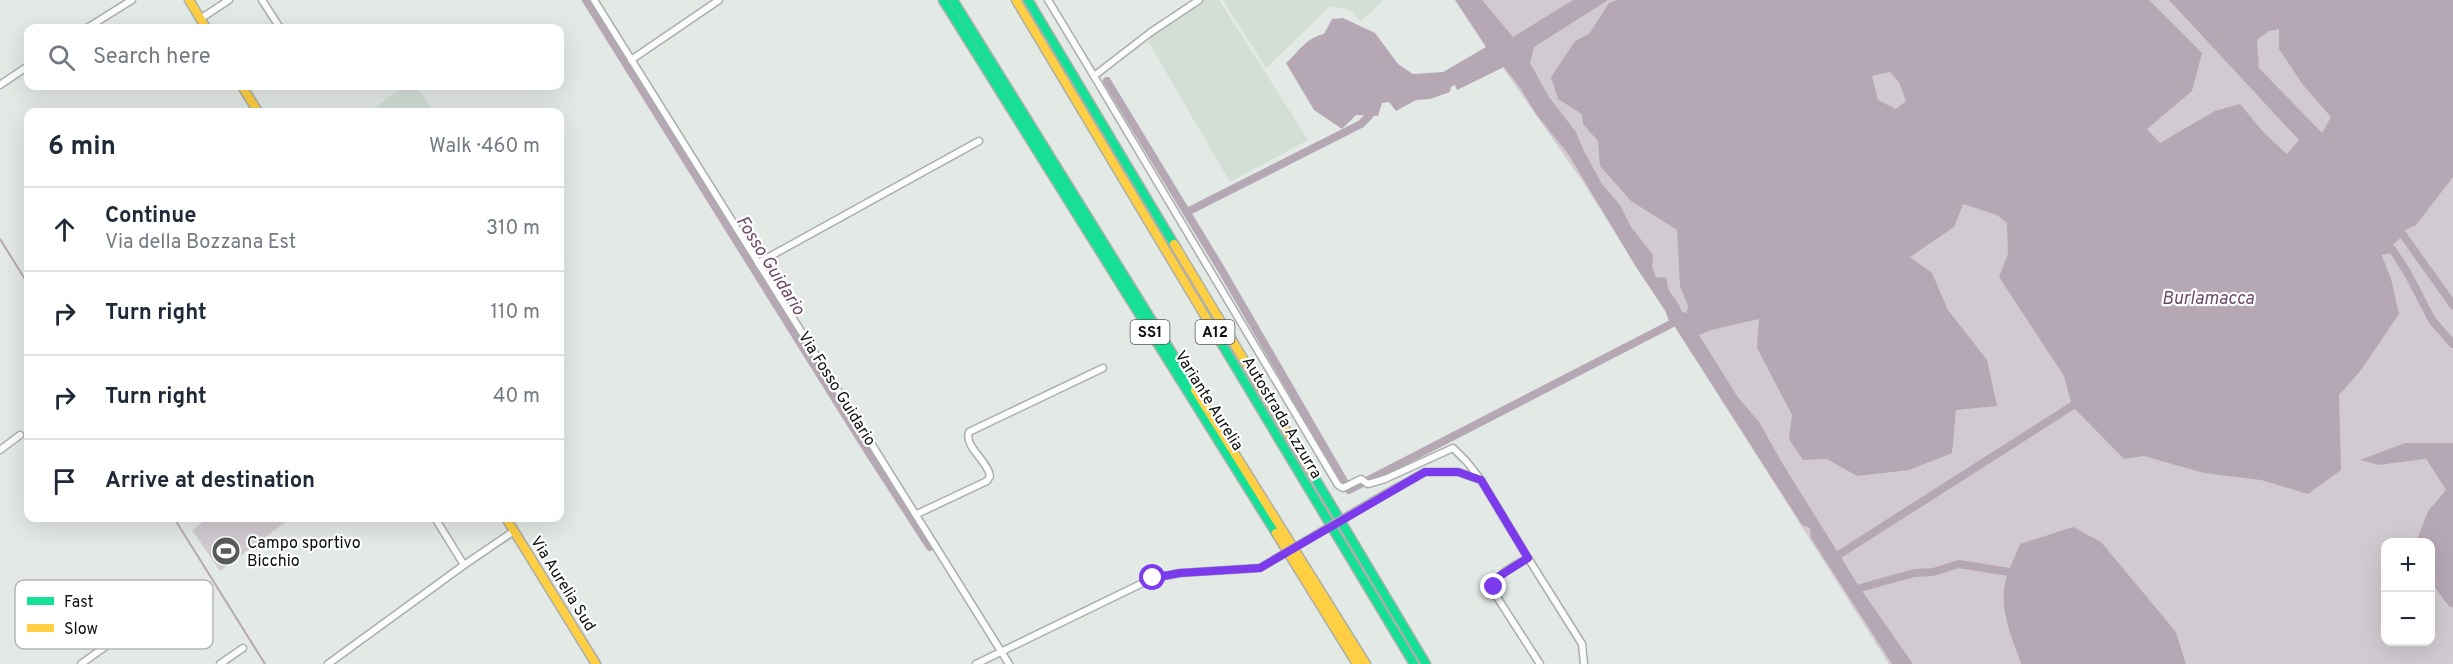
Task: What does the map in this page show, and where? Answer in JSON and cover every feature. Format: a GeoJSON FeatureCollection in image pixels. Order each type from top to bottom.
{"type":"FeatureCollection","features":[{"type":"Feature","properties":{"kind":"main road"},"geometry":{"type":"LineString","coordinates":[[189,0],[203,24]]}},
{"type":"Feature","properties":{"kind":"main road","name":"Variante Aurelia"},"geometry":{"type":"LineString","coordinates":[[943,0],[1357,664]]}},
{"type":"Feature","properties":{"kind":"main road","name":"Variante Aurelia"},"geometry":{"type":"LineString","coordinates":[[953,0],[1366,664]]}},
{"type":"Feature","properties":{"kind":"main road","name":"Autostrada Azzurra"},"geometry":{"type":"LineString","coordinates":[[1016,0],[1414,664]]}},
{"type":"Feature","properties":{"kind":"main road","name":"Autostrada Azzurra"},"geometry":{"type":"LineString","coordinates":[[1028,0],[1426,664]]}},
{"type":"Feature","properties":{"kind":"main road"},"geometry":{"type":"LineString","coordinates":[[244,90],[256,108]]}},
{"type":"Feature","properties":{"kind":"main road","name":"Via Aurelia Sud"},"geometry":{"type":"LineString","coordinates":[[508,522],[596,664]]}},
{"type":"Feature","properties":{"kind":"street"},"geometry":{"type":"LineString","coordinates":[[93,24],[132,0]]}},
{"type":"Feature","properties":{"kind":"street"},"geometry":{"type":"LineString","coordinates":[[200,19],[229,0]]}},
{"type":"Feature","properties":{"kind":"street"},"geometry":{"type":"LineString","coordinates":[[262,0],[277,24]]}},
{"type":"Feature","properties":{"kind":"street","name":"Via Fosso Guidario"},"geometry":{"type":"LineString","coordinates":[[594,0],[1009,664]]}},
{"type":"Feature","properties":{"kind":"street"},"geometry":{"type":"LineString","coordinates":[[631,60],[719,0]]}},
{"type":"Feature","properties":{"kind":"street"},"geometry":{"type":"LineString","coordinates":[[1048,0],[1333,479],[1342,488],[1350,484],[1385,479],[1453,448],[1481,480],[1582,644],[1584,664]]}},
{"type":"Feature","properties":{"kind":"street"},"geometry":{"type":"LineString","coordinates":[[1094,76],[1150,32],[1199,0]]}},
{"type":"Feature","properties":{"kind":"street"},"geometry":{"type":"LineString","coordinates":[[0,85],[24,69]]}},
{"type":"Feature","properties":{"kind":"street"},"geometry":{"type":"LineString","coordinates":[[758,263],[979,141]]}},
{"type":"Feature","properties":{"kind":"street"},"geometry":{"type":"LineString","coordinates":[[917,514],[987,481],[990,476],[989,470],[969,442],[969,432],[1103,368]]}},
{"type":"Feature","properties":{"kind":"street"},"geometry":{"type":"LineString","coordinates":[[0,450],[20,435]]}},
{"type":"Feature","properties":{"kind":"street"},"geometry":{"type":"LineString","coordinates":[[976,664],[1153,578],[1180,573],[1260,568],[1425,472],[1458,472],[1481,480]]}},
{"type":"Feature","properties":{"kind":"street"},"geometry":{"type":"LineString","coordinates":[[437,522],[464,565]]}},
{"type":"Feature","properties":{"kind":"street"},"geometry":{"type":"LineString","coordinates":[[328,664],[514,531]]}},
{"type":"Feature","properties":{"kind":"street"},"geometry":{"type":"LineString","coordinates":[[1528,558],[1498,577],[1494,587],[1495,594],[1540,664]]}},
{"type":"Feature","properties":{"kind":"street"},"geometry":{"type":"LineString","coordinates":[[220,664],[243,648]]}},
{"type":"Feature","properties":{"kind":"street"},"geometry":{"type":"LineString","coordinates":[[81,664],[102,649]]}},
{"type":"Feature","properties":{"kind":"shaded area"},"geometry":{"type":"Polygon","coordinates":[[[1203,0],[1219,0],[1308,140],[1230,182],[1148,41],[1153,33],[1203,0]]]}},
{"type":"Feature","properties":{"kind":"shaded area"},"geometry":{"type":"Polygon","coordinates":[[[1223,0],[1381,0],[1382,2],[1361,21],[1351,11],[1333,6],[1328,8],[1266,68],[1223,0]]]}},
{"type":"Feature","properties":{"kind":"shaded area","name":"Burlamacca"},"geometry":{"type":"Polygon","coordinates":[[[1455,0],[2453,0],[2453,443],[2405,443],[2379,465],[2426,459],[2446,490],[2428,511],[2418,538],[2381,538],[2381,646],[2435,646],[2435,588],[2447,606],[2453,608],[2453,664],[2186,664],[2176,632],[2139,590],[2021,544],[2004,591],[2008,626],[2021,664],[1889,664],[1581,179],[1455,0]]]}},
{"type":"Feature","properties":{"kind":"shaded area"},"geometry":{"type":"Polygon","coordinates":[[[399,90],[419,90],[431,108],[375,108],[399,90]]]}},
{"type":"Feature","properties":{"kind":"shaded area","name":"Campo sportivo Bicchio"},"geometry":{"type":"Polygon","coordinates":[[[203,522],[286,522],[220,571],[192,530],[203,522]]]}},
{"type":"Feature","properties":{"kind":"water","name":"Burlamacca"},"geometry":{"type":"Polygon","coordinates":[[[1455,0],[1482,0],[1513,37],[1573,0],[1608,0],[1534,47],[1530,63],[1549,97],[1576,132],[1602,184],[1620,205],[1631,227],[1653,255],[1652,267],[1656,277],[1667,278],[1670,292],[1682,312],[1687,313],[1688,306],[1680,286],[1677,230],[1631,201],[1600,166],[1598,141],[1583,124],[1582,114],[1558,99],[1551,77],[1575,41],[1589,34],[1609,3],[1618,0],[2149,0],[2202,53],[2192,91],[2147,129],[2160,143],[2215,111],[2240,104],[2264,133],[2287,154],[2299,140],[2169,0],[2453,0],[2453,177],[2416,225],[2401,232],[2380,251],[2391,279],[2399,314],[2361,370],[2339,395],[2341,470],[2308,494],[2261,480],[2204,473],[2144,456],[2124,459],[2072,406],[2064,376],[1999,277],[2008,254],[2007,223],[1997,215],[1963,204],[1954,227],[1910,257],[1932,273],[1948,310],[1987,360],[1997,406],[1956,410],[1952,453],[1909,470],[1857,476],[1827,459],[1803,460],[1789,439],[1792,415],[1757,348],[1759,319],[1699,335],[1737,396],[1759,422],[1860,588],[1913,664],[1892,664],[1811,538],[1810,528],[1802,525],[1669,321],[1665,310],[1636,267],[1569,155],[1536,114],[1504,67],[1457,90],[1455,85],[1451,87],[1450,92],[1430,99],[1416,100],[1396,111],[1389,102],[1382,103],[1378,116],[1356,115],[1342,129],[1314,110],[1286,63],[1307,42],[1324,34],[1332,19],[1343,18],[1375,33],[1398,64],[1413,74],[1443,72],[1486,47],[1455,0]],[[2279,29],[2269,31],[2257,40],[2259,68],[2322,133],[2331,117],[2303,85],[2279,49],[2279,29]],[[1890,72],[1872,76],[1878,100],[1896,109],[1906,101],[1899,82],[1890,72]]]}},
{"type":"Feature","properties":{"kind":"water"},"geometry":{"type":"Polygon","coordinates":[[[2405,443],[2453,443],[2453,608],[2448,606],[2435,588],[2435,538],[2418,538],[2428,511],[2446,490],[2426,459],[2379,465],[2360,460],[2405,443]]]}},
{"type":"Feature","properties":{"kind":"water"},"geometry":{"type":"Polygon","coordinates":[[[2073,527],[2101,542],[2176,632],[2186,664],[2021,664],[2004,608],[2004,589],[2008,572],[2020,544],[2073,527]]]}},
{"type":"Feature","properties":{"kind":"waterway","name":"Fosso Guidario"},"geometry":{"type":"LineString","coordinates":[[586,0],[930,547]]}},
{"type":"Feature","properties":{"kind":"waterway"},"geometry":{"type":"LineString","coordinates":[[1107,81],[1221,269],[1349,490],[1671,324]]}},
{"type":"Feature","properties":{"kind":"waterway"},"geometry":{"type":"LineString","coordinates":[[1187,212],[1361,124],[1369,116]]}},
{"type":"Feature","properties":{"kind":"waterway"},"geometry":{"type":"LineString","coordinates":[[2453,305],[2401,232],[2380,251],[2392,249],[2432,320],[2453,344]]}},
{"type":"Feature","properties":{"kind":"waterway"},"geometry":{"type":"LineString","coordinates":[[0,239],[24,278]]}},
{"type":"Feature","properties":{"kind":"waterway"},"geometry":{"type":"LineString","coordinates":[[1840,554],[2072,406]]}},
{"type":"Feature","properties":{"kind":"waterway"},"geometry":{"type":"LineString","coordinates":[[176,522],[213,580]]}},
{"type":"Feature","properties":{"kind":"waterway"},"geometry":{"type":"LineString","coordinates":[[1860,588],[1914,573],[1933,572],[1959,564],[2009,572]]}},
{"type":"Feature","properties":{"kind":"waterway"},"geometry":{"type":"LineString","coordinates":[[213,581],[265,664]]}},
{"type":"Feature","properties":{"kind":"traffic: fast"},"geometry":{"type":"LineString","coordinates":[[943,0],[1276,533]]}},
{"type":"Feature","properties":{"kind":"traffic: fast"},"geometry":{"type":"LineString","coordinates":[[953,0],[1195,390]]}},
{"type":"Feature","properties":{"kind":"traffic: fast"},"geometry":{"type":"LineString","coordinates":[[1028,0],[1174,244]]}},
{"type":"Feature","properties":{"kind":"traffic: fast"},"geometry":{"type":"LineString","coordinates":[[1220,341],[1414,664]]}},
{"type":"Feature","properties":{"kind":"traffic: fast"},"geometry":{"type":"LineString","coordinates":[[1312,473],[1426,664]]}},
{"type":"Feature","properties":{"kind":"traffic: slow"},"geometry":{"type":"LineString","coordinates":[[189,0],[204,24]]}},
{"type":"Feature","properties":{"kind":"traffic: slow"},"geometry":{"type":"LineString","coordinates":[[1016,0],[1220,341]]}},
{"type":"Feature","properties":{"kind":"traffic: slow"},"geometry":{"type":"LineString","coordinates":[[244,90],[256,108]]}},
{"type":"Feature","properties":{"kind":"traffic: slow"},"geometry":{"type":"LineString","coordinates":[[1174,244],[1312,473]]}},
{"type":"Feature","properties":{"kind":"traffic: slow"},"geometry":{"type":"LineString","coordinates":[[1195,390],[1366,664]]}},
{"type":"Feature","properties":{"kind":"traffic: slow"},"geometry":{"type":"LineString","coordinates":[[508,522],[596,664]]}},
{"type":"Feature","properties":{"kind":"traffic: slow"},"geometry":{"type":"LineString","coordinates":[[1276,533],[1357,664]]}},
{"type":"Feature","properties":{"kind":"place","name":"Campo sportivo Bicchio"},"geometry":{"type":"Point","coordinates":[226,551]}},
{"type":"Feature","properties":{"kind":"route"},"geometry":{"type":"LineString","coordinates":[[1153,578],[1180,573],[1260,568],[1425,472],[1458,472],[1481,480],[1528,558],[1498,577],[1494,587]]}}]}
